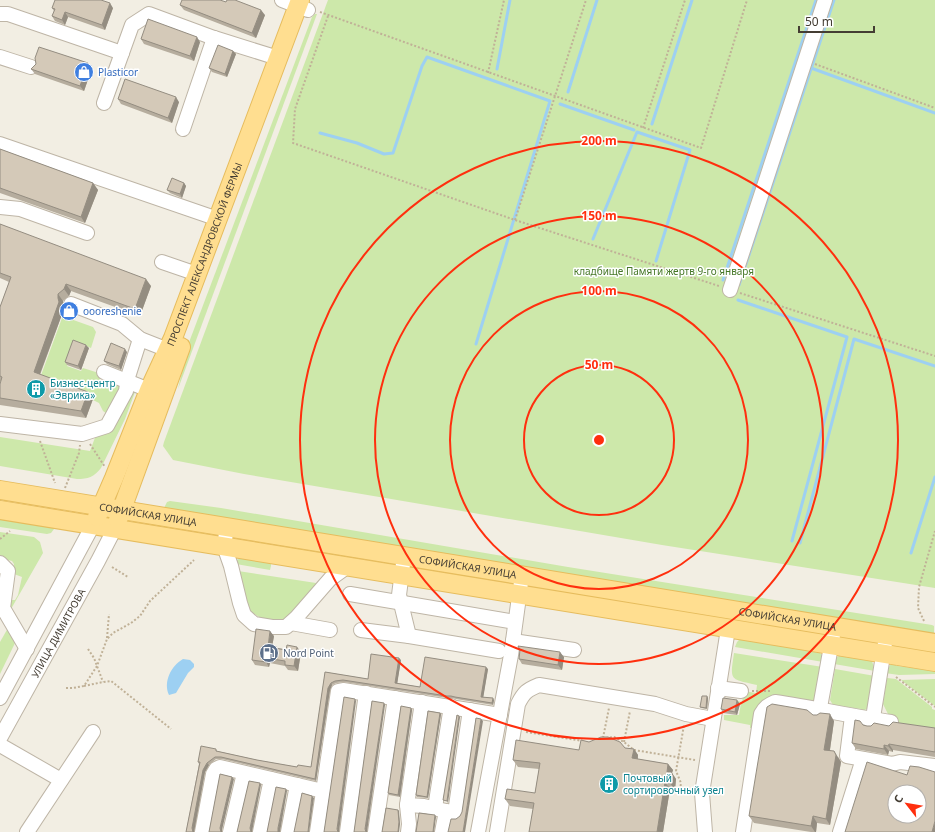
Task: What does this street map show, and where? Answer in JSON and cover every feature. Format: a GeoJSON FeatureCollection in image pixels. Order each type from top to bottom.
{"type":"FeatureCollection","features":[{"type":"Feature","properties":{"kind":"main road","name":"ПРОСПЕКТ АЛЕКСАНДРОВСКОЙ ФЕРМЫ"},"geometry":{"type":"LineString","coordinates":[[93,525],[168,350],[278,58],[303,5]]}},
{"type":"Feature","properties":{"kind":"main road","name":"ПРОСПЕКТ АЛЕКСАНДРОВСКОЙ ФЕРМЫ"},"geometry":{"type":"LineString","coordinates":[[115,528],[303,5]]}},
{"type":"Feature","properties":{"kind":"main road","name":"СОФИЙСКАЯ УЛИЦА"},"geometry":{"type":"LineString","coordinates":[[0,490],[935,643]]}},
{"type":"Feature","properties":{"kind":"main road","name":"СОФИЙСКАЯ УЛИЦА"},"geometry":{"type":"LineString","coordinates":[[0,510],[935,662]]}},
{"type":"Feature","properties":{"kind":"street"},"geometry":{"type":"LineString","coordinates":[[730,290],[825,0]]}},
{"type":"Feature","properties":{"kind":"street"},"geometry":{"type":"LineString","coordinates":[[0,14],[8,14],[122,53]]}},
{"type":"Feature","properties":{"kind":"street"},"geometry":{"type":"LineString","coordinates":[[104,103],[132,25],[149,14],[214,38],[278,58]]}},
{"type":"Feature","properties":{"kind":"street"},"geometry":{"type":"LineString","coordinates":[[183,129],[214,38]]}},
{"type":"Feature","properties":{"kind":"street"},"geometry":{"type":"LineString","coordinates":[[0,57],[31,67]]}},
{"type":"Feature","properties":{"kind":"street"},"geometry":{"type":"LineString","coordinates":[[0,144],[218,219]]}},
{"type":"Feature","properties":{"kind":"street"},"geometry":{"type":"LineString","coordinates":[[0,208],[20,209],[87,233]]}},
{"type":"Feature","properties":{"kind":"street"},"geometry":{"type":"LineString","coordinates":[[162,262],[197,274]]}},
{"type":"Feature","properties":{"kind":"street"},"geometry":{"type":"LineString","coordinates":[[71,304],[122,324],[140,339],[168,350]]}},
{"type":"Feature","properties":{"kind":"street"},"geometry":{"type":"LineString","coordinates":[[0,424],[84,434],[107,426],[126,391],[140,339]]}},
{"type":"Feature","properties":{"kind":"street"},"geometry":{"type":"LineString","coordinates":[[104,372],[150,390]]}},
{"type":"Feature","properties":{"kind":"street","name":"УЛИЦА ДИМИТРОВА"},"geometry":{"type":"LineString","coordinates":[[0,698],[93,525]]}},
{"type":"Feature","properties":{"kind":"street"},"geometry":{"type":"LineString","coordinates":[[227,527],[224,546],[244,615],[254,624],[272,627],[286,627],[330,579],[348,566]]}},
{"type":"Feature","properties":{"kind":"street","name":"УЛИЦА ДИМИТРОВА"},"geometry":{"type":"LineString","coordinates":[[0,738],[115,528]]}},
{"type":"Feature","properties":{"kind":"street"},"geometry":{"type":"LineString","coordinates":[[404,556],[399,595],[409,636]]}},
{"type":"Feature","properties":{"kind":"street"},"geometry":{"type":"LineString","coordinates":[[0,563],[8,571],[2,609],[27,648]]}},
{"type":"Feature","properties":{"kind":"street"},"geometry":{"type":"LineString","coordinates":[[478,832],[513,641],[522,575]]}},
{"type":"Feature","properties":{"kind":"street"},"geometry":{"type":"LineString","coordinates":[[350,594],[516,622]]}},
{"type":"Feature","properties":{"kind":"street"},"geometry":{"type":"LineString","coordinates":[[290,623],[330,630]]}},
{"type":"Feature","properties":{"kind":"street"},"geometry":{"type":"LineString","coordinates":[[819,711],[834,627]]}},
{"type":"Feature","properties":{"kind":"street"},"geometry":{"type":"LineString","coordinates":[[705,832],[702,793],[728,629]]}},
{"type":"Feature","properties":{"kind":"street"},"geometry":{"type":"LineString","coordinates":[[361,630],[409,636],[499,651]]}},
{"type":"Feature","properties":{"kind":"street"},"geometry":{"type":"LineString","coordinates":[[872,721],[886,636]]}},
{"type":"Feature","properties":{"kind":"street"},"geometry":{"type":"LineString","coordinates":[[513,641],[574,650]]}},
{"type":"Feature","properties":{"kind":"street"},"geometry":{"type":"LineString","coordinates":[[497,832],[518,704],[522,694],[530,689],[540,685],[655,704],[686,714],[713,719]]}},
{"type":"Feature","properties":{"kind":"street"},"geometry":{"type":"LineString","coordinates":[[718,688],[741,692]]}},
{"type":"Feature","properties":{"kind":"street"},"geometry":{"type":"LineString","coordinates":[[317,832],[338,691],[343,690],[366,693],[500,715]]}},
{"type":"Feature","properties":{"kind":"street"},"geometry":{"type":"LineString","coordinates":[[347,832],[366,693]]}},
{"type":"Feature","properties":{"kind":"street"},"geometry":{"type":"LineString","coordinates":[[376,832],[395,698]]}},
{"type":"Feature","properties":{"kind":"street"},"geometry":{"type":"LineString","coordinates":[[408,832],[409,824],[407,805],[422,702]]}},
{"type":"Feature","properties":{"kind":"street"},"geometry":{"type":"LineString","coordinates":[[743,832],[761,714],[765,708],[775,702],[872,721],[891,722]]}},
{"type":"Feature","properties":{"kind":"street"},"geometry":{"type":"LineString","coordinates":[[442,832],[440,809],[451,706]]}},
{"type":"Feature","properties":{"kind":"street"},"geometry":{"type":"LineString","coordinates":[[407,805],[424,806],[455,813],[470,710]]}},
{"type":"Feature","properties":{"kind":"street"},"geometry":{"type":"LineString","coordinates":[[852,716],[847,756],[892,764],[905,762],[935,766]]}},
{"type":"Feature","properties":{"kind":"street"},"geometry":{"type":"LineString","coordinates":[[27,832],[93,732]]}},
{"type":"Feature","properties":{"kind":"street"},"geometry":{"type":"LineString","coordinates":[[0,745],[61,780]]}},
{"type":"Feature","properties":{"kind":"street"},"geometry":{"type":"LineString","coordinates":[[840,832],[863,759]]}},
{"type":"Feature","properties":{"kind":"street"},"geometry":{"type":"LineString","coordinates":[[202,832],[213,774],[216,769],[220,767],[323,792]]}},
{"type":"Feature","properties":{"kind":"street"},"geometry":{"type":"LineString","coordinates":[[230,832],[244,773]]}},
{"type":"Feature","properties":{"kind":"street"},"geometry":{"type":"LineString","coordinates":[[260,832],[271,779]]}},
{"type":"Feature","properties":{"kind":"street"},"geometry":{"type":"LineString","coordinates":[[288,832],[297,785]]}},
{"type":"Feature","properties":{"kind":"path"},"geometry":{"type":"LineString","coordinates":[[488,73],[504,0]]}},
{"type":"Feature","properties":{"kind":"path"},"geometry":{"type":"LineString","coordinates":[[515,220],[586,0]]}},
{"type":"Feature","properties":{"kind":"path"},"geometry":{"type":"LineString","coordinates":[[643,128],[685,0]]}},
{"type":"Feature","properties":{"kind":"path"},"geometry":{"type":"LineString","coordinates":[[303,5],[328,16],[701,148],[746,0]]}},
{"type":"Feature","properties":{"kind":"path"},"geometry":{"type":"LineString","coordinates":[[328,16],[295,109],[293,143],[515,220],[935,356]]}},
{"type":"Feature","properties":{"kind":"path"},"geometry":{"type":"LineString","coordinates":[[805,60],[935,108]]}},
{"type":"Feature","properties":{"kind":"path"},"geometry":{"type":"LineString","coordinates":[[36,428],[55,483]]}},
{"type":"Feature","properties":{"kind":"path"},"geometry":{"type":"LineString","coordinates":[[84,434],[105,468]]}},
{"type":"Feature","properties":{"kind":"path"},"geometry":{"type":"LineString","coordinates":[[66,485],[79,452],[84,434]]}},
{"type":"Feature","properties":{"kind":"path"},"geometry":{"type":"LineString","coordinates":[[0,539],[10,531]]}},
{"type":"Feature","properties":{"kind":"path"},"geometry":{"type":"LineString","coordinates":[[924,621],[918,608],[919,587],[935,531]]}},
{"type":"Feature","properties":{"kind":"path"},"geometry":{"type":"LineString","coordinates":[[107,639],[113,633],[140,616],[150,600],[194,560]]}},
{"type":"Feature","properties":{"kind":"path"},"geometry":{"type":"LineString","coordinates":[[112,567],[128,577]]}},
{"type":"Feature","properties":{"kind":"path"},"geometry":{"type":"LineString","coordinates":[[84,686],[97,666],[107,639],[109,614]]}},
{"type":"Feature","properties":{"kind":"path"},"geometry":{"type":"LineString","coordinates":[[88,649],[94,658],[103,682]]}},
{"type":"Feature","properties":{"kind":"path"},"geometry":{"type":"LineString","coordinates":[[896,677],[935,707]]}},
{"type":"Feature","properties":{"kind":"path"},"geometry":{"type":"LineString","coordinates":[[66,688],[111,681],[171,729]]}},
{"type":"Feature","properties":{"kind":"path"},"geometry":{"type":"LineString","coordinates":[[609,706],[603,738],[614,738],[624,742],[634,750],[699,761],[707,755]]}},
{"type":"Feature","properties":{"kind":"path"},"geometry":{"type":"LineString","coordinates":[[624,742],[630,710]]}},
{"type":"Feature","properties":{"kind":"path"},"geometry":{"type":"LineString","coordinates":[[680,790],[681,783],[676,771],[686,714]]}},
{"type":"Feature","properties":{"kind":"path"},"geometry":{"type":"LineString","coordinates":[[514,730],[589,742]]}},
{"type":"Feature","properties":{"kind":"green space","name":"кладбище Памяти жертв 9-го января"},"geometry":{"type":"Polygon","coordinates":[[[328,0],[935,0],[935,588],[662,545],[244,474],[173,460],[163,446],[164,442],[328,0]]]}},
{"type":"Feature","properties":{"kind":"green space"},"geometry":{"type":"Polygon","coordinates":[[[317,14],[178,389],[188,345],[312,17],[317,14]]]}},
{"type":"Feature","properties":{"kind":"green space"},"geometry":{"type":"Polygon","coordinates":[[[65,317],[93,327],[96,332],[91,348],[75,341],[67,366],[81,371],[83,368],[102,374],[100,380],[113,387],[119,384],[123,385],[110,416],[103,411],[99,403],[93,400],[93,398],[40,378],[62,318],[65,317]]]}},
{"type":"Feature","properties":{"kind":"green space"},"geometry":{"type":"Polygon","coordinates":[[[132,389],[135,392],[125,419],[101,468],[96,474],[88,478],[77,479],[0,466],[0,437],[90,451],[96,435],[132,389]]]}},
{"type":"Feature","properties":{"kind":"green space"},"geometry":{"type":"Polygon","coordinates":[[[170,501],[221,508],[568,567],[932,625],[934,626],[934,634],[164,508],[167,502],[170,501]]]}},
{"type":"Feature","properties":{"kind":"green space"},"geometry":{"type":"Polygon","coordinates":[[[0,518],[54,527],[54,529],[51,533],[47,534],[0,527],[0,518]]]}},
{"type":"Feature","properties":{"kind":"green space"},"geometry":{"type":"Polygon","coordinates":[[[0,532],[34,537],[40,542],[43,553],[11,609],[9,600],[15,600],[18,595],[22,577],[14,574],[14,564],[12,561],[0,558],[0,532]]]}},
{"type":"Feature","properties":{"kind":"green space"},"geometry":{"type":"Polygon","coordinates":[[[240,558],[271,563],[270,570],[236,564],[237,560],[240,558]]]}},
{"type":"Feature","properties":{"kind":"green space"},"geometry":{"type":"Polygon","coordinates":[[[238,571],[319,584],[288,617],[282,620],[273,620],[261,618],[249,609],[238,571]]]}},
{"type":"Feature","properties":{"kind":"green space"},"geometry":{"type":"Polygon","coordinates":[[[8,628],[14,637],[15,643],[0,674],[0,642],[8,628]]]}},
{"type":"Feature","properties":{"kind":"green space"},"geometry":{"type":"Polygon","coordinates":[[[740,639],[820,653],[823,656],[823,662],[735,647],[740,639]]]}},
{"type":"Feature","properties":{"kind":"green space"},"geometry":{"type":"Polygon","coordinates":[[[734,653],[823,667],[815,701],[754,728],[750,728],[750,725],[724,720],[724,715],[739,715],[741,703],[727,699],[742,702],[744,691],[756,693],[757,685],[736,680],[732,674],[734,653]]]}},
{"type":"Feature","properties":{"kind":"green space"},"geometry":{"type":"Polygon","coordinates":[[[839,656],[872,661],[875,671],[834,664],[836,658],[839,656]]]}},
{"type":"Feature","properties":{"kind":"green space"},"geometry":{"type":"Polygon","coordinates":[[[891,664],[935,671],[935,674],[899,675],[885,673],[891,664]]]}},
{"type":"Feature","properties":{"kind":"green space"},"geometry":{"type":"Polygon","coordinates":[[[835,669],[875,676],[869,708],[860,712],[861,709],[833,705],[830,700],[835,669]]]}},
{"type":"Feature","properties":{"kind":"green space"},"geometry":{"type":"Polygon","coordinates":[[[887,678],[896,679],[935,710],[935,731],[895,724],[897,717],[889,716],[883,704],[887,678]]]}},
{"type":"Feature","properties":{"kind":"green space"},"geometry":{"type":"Polygon","coordinates":[[[935,679],[935,706],[901,680],[935,679]]]}},
{"type":"Feature","properties":{"kind":"water"},"geometry":{"type":"Polygon","coordinates":[[[183,659],[190,660],[194,664],[194,667],[188,673],[176,693],[169,695],[167,685],[169,675],[175,666],[183,659]]]}},
{"type":"Feature","properties":{"kind":"building"},"geometry":{"type":"Polygon","coordinates":[[[55,0],[101,0],[110,3],[102,25],[65,12],[62,20],[52,16],[55,9],[52,8],[55,0]]]}},
{"type":"Feature","properties":{"kind":"building"},"geometry":{"type":"Polygon","coordinates":[[[182,0],[220,0],[226,2],[227,0],[235,0],[261,10],[252,33],[180,5],[182,0]]]}},
{"type":"Feature","properties":{"kind":"building"},"geometry":{"type":"Polygon","coordinates":[[[148,19],[197,37],[190,56],[141,39],[148,19]]]}},
{"type":"Feature","properties":{"kind":"building"},"geometry":{"type":"Polygon","coordinates":[[[218,45],[233,51],[225,74],[209,68],[218,45]]]}},
{"type":"Feature","properties":{"kind":"building"},"geometry":{"type":"Polygon","coordinates":[[[39,47],[88,63],[80,86],[31,69],[36,64],[35,58],[39,47]]]}},
{"type":"Feature","properties":{"kind":"building"},"geometry":{"type":"Polygon","coordinates":[[[125,79],[176,97],[168,118],[118,99],[125,79]]]}},
{"type":"Feature","properties":{"kind":"building"},"geometry":{"type":"Polygon","coordinates":[[[0,149],[93,183],[81,217],[0,188],[0,149]]]}},
{"type":"Feature","properties":{"kind":"building"},"geometry":{"type":"Polygon","coordinates":[[[172,178],[184,183],[180,194],[167,190],[172,178]]]}},
{"type":"Feature","properties":{"kind":"building"},"geometry":{"type":"Polygon","coordinates":[[[0,224],[146,279],[135,309],[66,284],[64,289],[58,294],[59,302],[34,372],[88,392],[81,411],[0,398],[0,384],[2,377],[0,376],[0,307],[11,277],[0,273],[0,224]]]}},
{"type":"Feature","properties":{"kind":"building"},"geometry":{"type":"Polygon","coordinates":[[[73,340],[86,345],[78,366],[65,362],[73,340]]]}},
{"type":"Feature","properties":{"kind":"building"},"geometry":{"type":"Polygon","coordinates":[[[111,343],[125,349],[119,366],[104,361],[111,343]]]}},
{"type":"Feature","properties":{"kind":"building","name":"Nord Point"},"geometry":{"type":"Polygon","coordinates":[[[256,629],[270,631],[268,647],[286,650],[287,645],[297,647],[294,666],[285,665],[285,661],[266,658],[266,662],[252,660],[256,629]]]}},
{"type":"Feature","properties":{"kind":"building"},"geometry":{"type":"Polygon","coordinates":[[[518,646],[560,652],[558,665],[519,659],[520,650],[518,646]]]}},
{"type":"Feature","properties":{"kind":"building"},"geometry":{"type":"Polygon","coordinates":[[[371,654],[399,658],[395,683],[420,687],[425,657],[486,667],[481,697],[493,698],[492,703],[343,680],[335,681],[331,683],[328,688],[315,779],[221,757],[215,757],[207,763],[203,770],[192,828],[193,832],[186,832],[200,762],[198,762],[201,746],[216,749],[216,751],[257,760],[297,767],[298,765],[311,767],[325,672],[368,679],[371,654]]]}},
{"type":"Feature","properties":{"kind":"building"},"geometry":{"type":"Polygon","coordinates":[[[702,696],[707,696],[706,708],[700,707],[702,696]]]}},
{"type":"Feature","properties":{"kind":"building"},"geometry":{"type":"Polygon","coordinates":[[[344,697],[355,699],[337,829],[338,832],[324,832],[344,697]]]}},
{"type":"Feature","properties":{"kind":"building"},"geometry":{"type":"Polygon","coordinates":[[[723,698],[737,700],[735,712],[721,709],[723,698]]]}},
{"type":"Feature","properties":{"kind":"building"},"geometry":{"type":"Polygon","coordinates":[[[372,701],[384,703],[365,829],[366,832],[354,832],[372,701]]]}},
{"type":"Feature","properties":{"kind":"building"},"geometry":{"type":"Polygon","coordinates":[[[772,704],[807,710],[813,715],[820,713],[830,714],[824,750],[834,751],[836,755],[826,819],[813,816],[811,826],[749,816],[767,707],[772,704]]]}},
{"type":"Feature","properties":{"kind":"building"},"geometry":{"type":"Polygon","coordinates":[[[401,706],[411,708],[398,795],[388,793],[401,706]]]}},
{"type":"Feature","properties":{"kind":"building"},"geometry":{"type":"Polygon","coordinates":[[[428,711],[440,713],[427,797],[416,795],[428,711]]]}},
{"type":"Feature","properties":{"kind":"building"},"geometry":{"type":"Polygon","coordinates":[[[457,715],[459,716],[447,801],[443,800],[457,715]]]}},
{"type":"Feature","properties":{"kind":"building"},"geometry":{"type":"Polygon","coordinates":[[[476,718],[481,719],[463,832],[448,832],[451,819],[456,819],[462,812],[476,718]]]}},
{"type":"Feature","properties":{"kind":"building"},"geometry":{"type":"Polygon","coordinates":[[[855,720],[860,721],[863,725],[867,726],[871,726],[874,723],[889,726],[893,722],[935,728],[935,752],[889,744],[888,746],[884,745],[884,749],[852,743],[855,720]]]}},
{"type":"Feature","properties":{"kind":"building","name":"Почтовый сортировочный узел"},"geometry":{"type":"Polygon","coordinates":[[[601,737],[608,737],[620,742],[625,748],[634,749],[632,758],[668,764],[667,772],[672,773],[670,783],[665,782],[657,832],[529,832],[534,803],[505,799],[507,789],[535,793],[540,763],[513,760],[516,740],[579,750],[581,740],[589,742],[601,737]]]}},
{"type":"Feature","properties":{"kind":"building"},"geometry":{"type":"Polygon","coordinates":[[[867,762],[907,775],[910,766],[935,772],[935,821],[932,832],[845,832],[867,762]]]}},
{"type":"Feature","properties":{"kind":"building"},"geometry":{"type":"Polygon","coordinates":[[[220,774],[232,777],[220,828],[221,832],[209,832],[220,774]]]}},
{"type":"Feature","properties":{"kind":"building"},"geometry":{"type":"Polygon","coordinates":[[[249,781],[260,783],[250,828],[251,832],[237,832],[249,781]]]}},
{"type":"Feature","properties":{"kind":"building"},"geometry":{"type":"Polygon","coordinates":[[[276,787],[286,789],[278,832],[267,832],[276,787]]]}},
{"type":"Feature","properties":{"kind":"building"},"geometry":{"type":"Polygon","coordinates":[[[302,793],[312,796],[308,832],[294,832],[302,793]]]}},
{"type":"Feature","properties":{"kind":"building"},"geometry":{"type":"Polygon","coordinates":[[[386,808],[398,810],[398,832],[382,832],[386,808]]]}},
{"type":"Feature","properties":{"kind":"building"},"geometry":{"type":"Polygon","coordinates":[[[419,813],[435,815],[433,832],[416,832],[419,813]]]}},
{"type":"Feature","properties":{"kind":"waterway"},"geometry":{"type":"LineString","coordinates":[[497,69],[510,0]]}},
{"type":"Feature","properties":{"kind":"waterway"},"geometry":{"type":"LineString","coordinates":[[568,92],[597,0]]}},
{"type":"Feature","properties":{"kind":"waterway"},"geometry":{"type":"LineString","coordinates":[[652,124],[692,0]]}},
{"type":"Feature","properties":{"kind":"waterway"},"geometry":{"type":"LineString","coordinates":[[723,280],[816,0]]}},
{"type":"Feature","properties":{"kind":"waterway"},"geometry":{"type":"LineString","coordinates":[[739,285],[834,0]]}},
{"type":"Feature","properties":{"kind":"waterway"},"geometry":{"type":"LineString","coordinates":[[320,133],[357,143],[384,154],[393,153],[422,66],[427,57],[550,101],[476,344]]}},
{"type":"Feature","properties":{"kind":"waterway"},"geometry":{"type":"LineString","coordinates":[[811,68],[935,113]]}},
{"type":"Feature","properties":{"kind":"waterway"},"geometry":{"type":"LineString","coordinates":[[560,104],[634,130]]}},
{"type":"Feature","properties":{"kind":"waterway"},"geometry":{"type":"LineString","coordinates":[[593,239],[637,132],[690,150],[656,261]]}},
{"type":"Feature","properties":{"kind":"waterway"},"geometry":{"type":"LineString","coordinates":[[738,300],[847,337],[792,541]]}},
{"type":"Feature","properties":{"kind":"waterway"},"geometry":{"type":"LineString","coordinates":[[800,543],[854,339],[935,366]]}},
{"type":"Feature","properties":{"kind":"waterway"},"geometry":{"type":"LineString","coordinates":[[911,553],[935,477]]}},
{"type":"Feature","properties":{"kind":"place","name":"Plasticor"},"geometry":{"type":"Point","coordinates":[84,72]}},
{"type":"Feature","properties":{"kind":"place","name":"oooreshenie"},"geometry":{"type":"Point","coordinates":[69,311]}},
{"type":"Feature","properties":{"kind":"place","name":"Бизнес-центр «Эврика»"},"geometry":{"type":"Point","coordinates":[36,389]}},
{"type":"Feature","properties":{"kind":"place","name":"Nord Point"},"geometry":{"type":"Point","coordinates":[269,653]}},
{"type":"Feature","properties":{"kind":"place","name":"Почтовый сортировочный узел"},"geometry":{"type":"Point","coordinates":[609,784]}}]}
